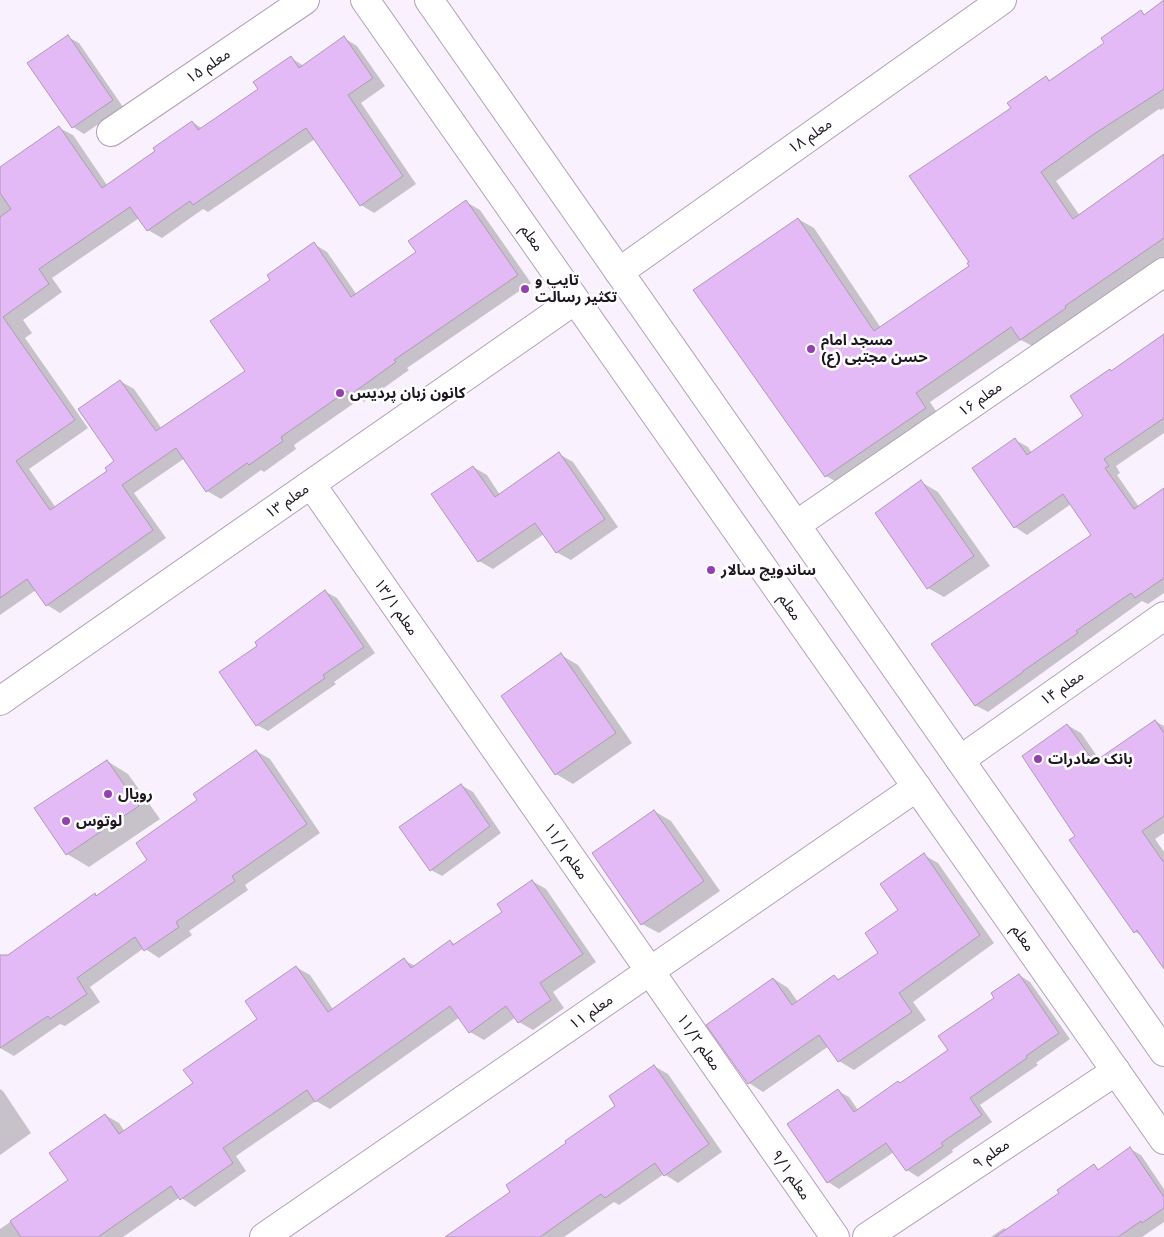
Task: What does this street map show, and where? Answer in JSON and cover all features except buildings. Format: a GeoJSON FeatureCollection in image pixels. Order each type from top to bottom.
{"type":"FeatureCollection","features":[{"type":"Feature","properties":{"kind":"street","name":"معلم ۱۵"},"geometry":{"type":"LineString","coordinates":[[111,132],[305,0]]}},
{"type":"Feature","properties":{"kind":"street","name":"معلم"},"geometry":{"type":"LineString","coordinates":[[365,0],[1164,1140]]}},
{"type":"Feature","properties":{"kind":"street"},"geometry":{"type":"LineString","coordinates":[[429,0],[960,760],[1161,1042]]}},
{"type":"Feature","properties":{"kind":"street","name":"معلم ۱۸"},"geometry":{"type":"LineString","coordinates":[[619,272],[1002,0]]}},
{"type":"Feature","properties":{"kind":"street","name":"معلم ۱۶‌"},"geometry":{"type":"LineString","coordinates":[[796,525],[1164,272]]}},
{"type":"Feature","properties":{"kind":"street","name":"معلم ۱۳"},"geometry":{"type":"LineString","coordinates":[[0,701],[575,300]]}},
{"type":"Feature","properties":{"kind":"street","name":"معلم ۱۳/۱"},"geometry":{"type":"LineString","coordinates":[[311,484],[482,730]]}},
{"type":"Feature","properties":{"kind":"street","name":"معلم ۱۴"},"geometry":{"type":"LineString","coordinates":[[960,760],[1164,616]]}},
{"type":"Feature","properties":{"kind":"street","name":"معلم ۱۱/۱"},"geometry":{"type":"LineString","coordinates":[[482,730],[650,972]]}},
{"type":"Feature","properties":{"kind":"street","name":"معلم ۱۱"},"geometry":{"type":"LineString","coordinates":[[264,1237],[917,787]]}},
{"type":"Feature","properties":{"kind":"street","name":"معلم ۱۱/۲"},"geometry":{"type":"LineString","coordinates":[[650,972],[748,1112]]}},
{"type":"Feature","properties":{"kind":"street","name":"معلم ۹"},"geometry":{"type":"LineString","coordinates":[[867,1237],[1116,1071]]}},
{"type":"Feature","properties":{"kind":"street","name":"معلم ۹/۱"},"geometry":{"type":"LineString","coordinates":[[748,1112],[835,1237]]}},
{"type":"Feature","properties":{"kind":"place","name":"تایپ و تکثیر رسالت"},"geometry":{"type":"Point","coordinates":[525,289]}},
{"type":"Feature","properties":{"kind":"place","name":"مسجد امام حسن مجتبی (ع)"},"geometry":{"type":"Point","coordinates":[811,349]}},
{"type":"Feature","properties":{"kind":"place","name":"کانون زبان پردیس"},"geometry":{"type":"Point","coordinates":[340,393]}},
{"type":"Feature","properties":{"kind":"place","name":"ساندویچ سالار"},"geometry":{"type":"Point","coordinates":[711,570]}},
{"type":"Feature","properties":{"kind":"place","name":"بانک صادرات"},"geometry":{"type":"Point","coordinates":[1038,759]}},
{"type":"Feature","properties":{"kind":"place","name":"رویال"},"geometry":{"type":"Point","coordinates":[108,794]}},
{"type":"Feature","properties":{"kind":"place","name":"لوتوس"},"geometry":{"type":"Point","coordinates":[66,821]}}]}
